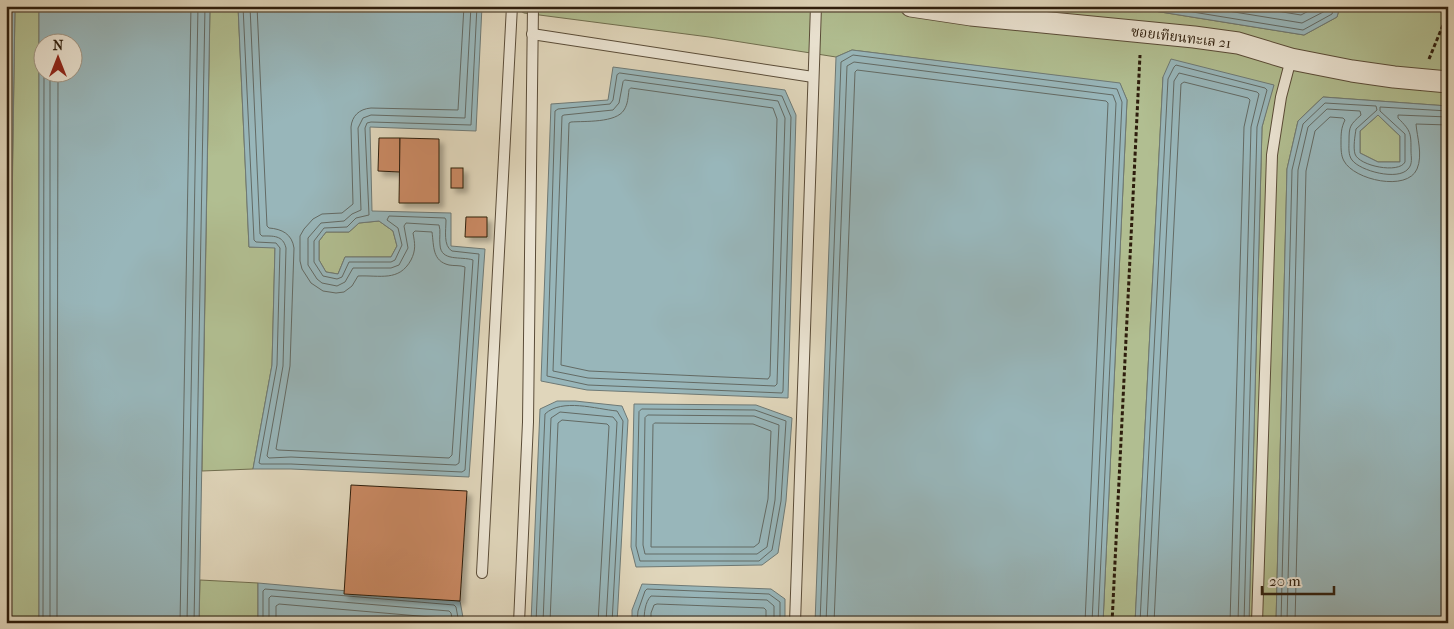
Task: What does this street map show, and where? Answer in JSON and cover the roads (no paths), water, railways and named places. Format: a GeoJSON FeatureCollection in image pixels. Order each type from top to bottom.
{"type":"FeatureCollection","features":[{"type":"Feature","properties":{"kind":"street","name":"ซอยเทียนทะเล 21"},"geometry":{"type":"LineString","coordinates":[[911,6],[971,15],[1238,43],[1291,59],[1352,71],[1448,82]]}},
{"type":"Feature","properties":{"kind":"lane"},"geometry":{"type":"LineString","coordinates":[[482,574],[512,6]]}},
{"type":"Feature","properties":{"kind":"lane"},"geometry":{"type":"LineString","coordinates":[[519,623],[528,422],[533,6]]}},
{"type":"Feature","properties":{"kind":"lane"},"geometry":{"type":"LineString","coordinates":[[795,623],[816,6]]}},
{"type":"Feature","properties":{"kind":"lane"},"geometry":{"type":"LineString","coordinates":[[532,34],[813,78]]}},
{"type":"Feature","properties":{"kind":"lane"},"geometry":{"type":"LineString","coordinates":[[1257,623],[1272,155],[1281,97],[1291,59]]}},
{"type":"Feature","properties":{"kind":"water"},"geometry":{"type":"Polygon","coordinates":[[[6,6],[15,6],[6,565],[6,6]]]}},
{"type":"Feature","properties":{"kind":"water"},"geometry":{"type":"Polygon","coordinates":[[[39,6],[210,6],[199,623],[39,623],[39,82],[82,82],[82,32],[39,32],[39,6]]]}},
{"type":"Feature","properties":{"kind":"water"},"geometry":{"type":"Polygon","coordinates":[[[238,6],[482,6],[476,131],[370,127],[372,211],[451,213],[451,246],[485,249],[469,477],[253,469],[272,365],[275,248],[249,247],[238,6]],[[379,221],[359,223],[349,232],[326,232],[319,241],[319,260],[326,272],[338,274],[345,257],[391,257],[397,246],[393,231],[379,221]]]}},
{"type":"Feature","properties":{"kind":"water"},"geometry":{"type":"Polygon","coordinates":[[[1123,6],[1340,6],[1337,17],[1304,35],[1123,6]]]}},
{"type":"Feature","properties":{"kind":"water"},"geometry":{"type":"Polygon","coordinates":[[[852,50],[1120,83],[1127,100],[1103,623],[815,623],[836,57],[852,50]]]}},
{"type":"Feature","properties":{"kind":"water"},"geometry":{"type":"Polygon","coordinates":[[[1171,59],[1274,85],[1262,127],[1249,623],[1135,623],[1163,77],[1171,59]]]}},
{"type":"Feature","properties":{"kind":"water"},"geometry":{"type":"Polygon","coordinates":[[[613,67],[785,90],[796,115],[788,398],[587,390],[541,381],[551,104],[608,100],[613,67]]]}},
{"type":"Feature","properties":{"kind":"water"},"geometry":{"type":"Polygon","coordinates":[[[1323,97],[1448,106],[1448,623],[1276,623],[1287,169],[1298,121],[1323,97]],[[1378,115],[1360,131],[1360,153],[1378,162],[1400,162],[1400,136],[1378,115]]]}},
{"type":"Feature","properties":{"kind":"water"},"geometry":{"type":"Polygon","coordinates":[[[557,401],[622,406],[628,420],[617,623],[531,623],[540,409],[557,401]]]}},
{"type":"Feature","properties":{"kind":"water"},"geometry":{"type":"Polygon","coordinates":[[[634,404],[756,405],[792,418],[786,501],[778,553],[762,565],[636,567],[631,547],[634,404]]]}},
{"type":"Feature","properties":{"kind":"water"},"geometry":{"type":"Polygon","coordinates":[[[258,583],[460,601],[464,623],[258,623],[258,583]]]}},
{"type":"Feature","properties":{"kind":"water"},"geometry":{"type":"Polygon","coordinates":[[[642,584],[771,589],[785,599],[785,623],[632,623],[632,610],[642,584]]]}}]}
